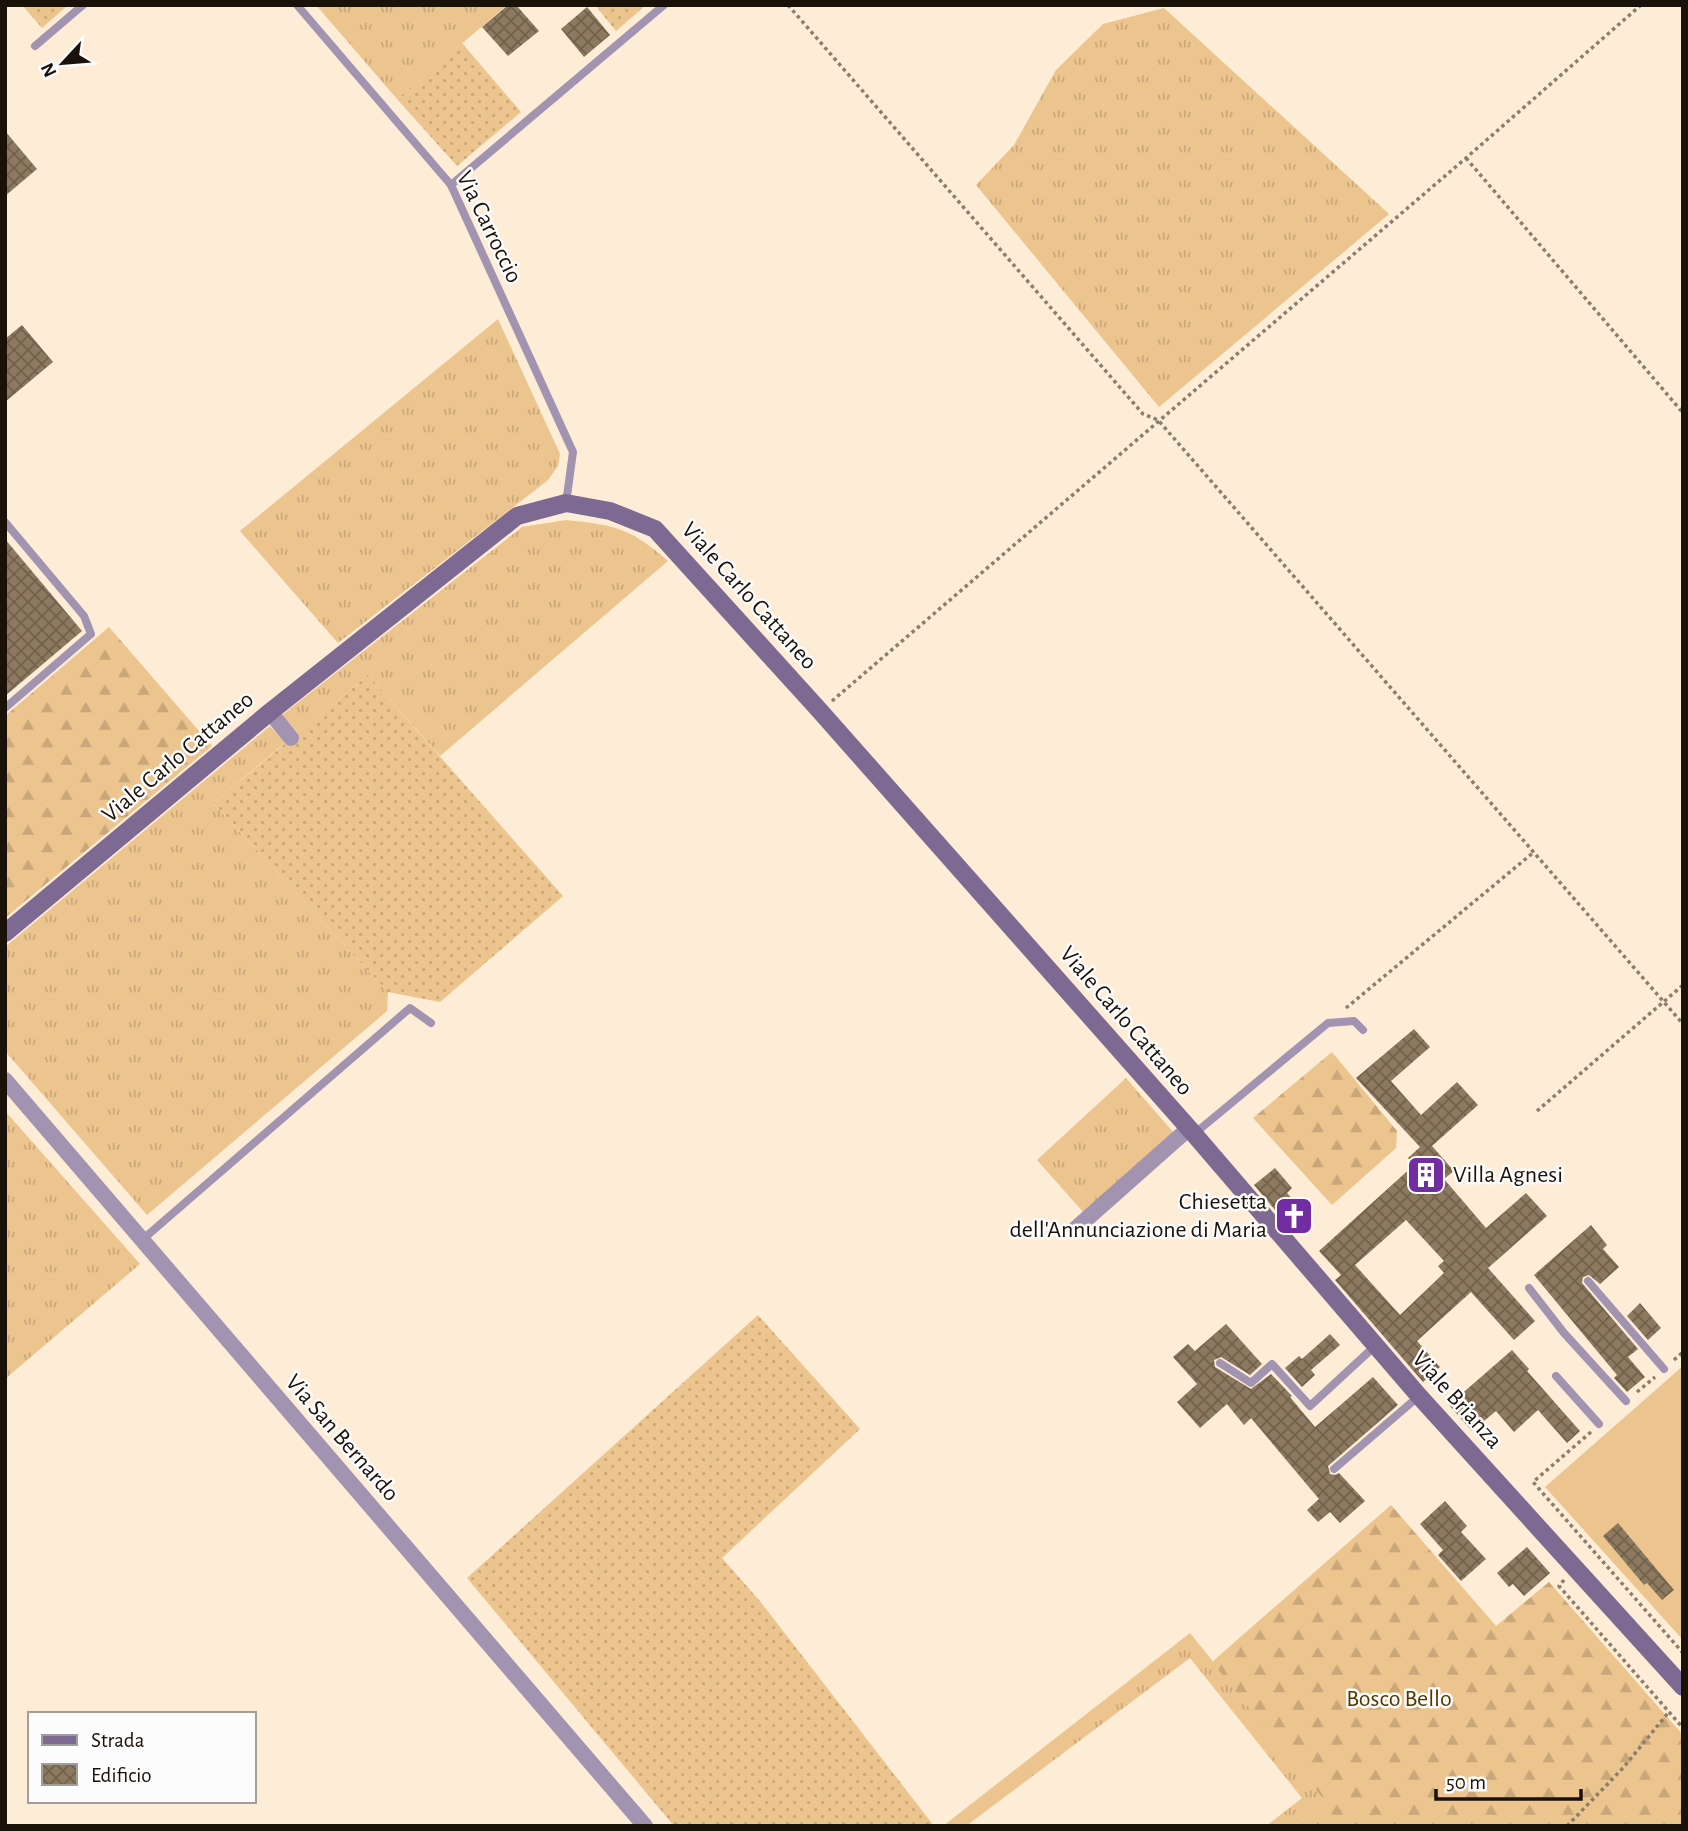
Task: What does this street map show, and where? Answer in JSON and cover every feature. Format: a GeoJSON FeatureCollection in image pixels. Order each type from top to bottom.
{"type":"FeatureCollection","features":[{"type":"Feature","properties":{"kind":"street","name":"Viale Carlo Cattaneo"},"geometry":{"type":"LineString","coordinates":[[5,933],[270,712],[517,516],[566,503],[610,512],[655,528],[1194,1135]]}},
{"type":"Feature","properties":{"kind":"street"},"geometry":{"type":"LineString","coordinates":[[270,712],[291,738]]}},
{"type":"Feature","properties":{"kind":"street","name":"Via San Bernardo"},"geometry":{"type":"LineString","coordinates":[[5,1080],[645,1826]]}},
{"type":"Feature","properties":{"kind":"street"},"geometry":{"type":"LineString","coordinates":[[1073,1231],[1194,1135]]}},
{"type":"Feature","properties":{"kind":"street","name":"Viale Brianza"},"geometry":{"type":"LineString","coordinates":[[1194,1135],[1419,1396],[1683,1687]]}},
{"type":"Feature","properties":{"kind":"lane"},"geometry":{"type":"LineString","coordinates":[[35,46],[83,5]]}},
{"type":"Feature","properties":{"kind":"lane","name":"Via Carroccio"},"geometry":{"type":"LineString","coordinates":[[297,5],[451,185],[573,452],[566,503]]}},
{"type":"Feature","properties":{"kind":"lane"},"geometry":{"type":"LineString","coordinates":[[451,185],[664,5]]}},
{"type":"Feature","properties":{"kind":"lane"},"geometry":{"type":"LineString","coordinates":[[5,522],[84,616],[91,634],[5,708]]}},
{"type":"Feature","properties":{"kind":"lane"},"geometry":{"type":"LineString","coordinates":[[142,1240],[410,1008],[431,1023]]}},
{"type":"Feature","properties":{"kind":"lane"},"geometry":{"type":"LineString","coordinates":[[1194,1135],[1328,1023],[1354,1021],[1363,1030]]}},
{"type":"Feature","properties":{"kind":"lane"},"geometry":{"type":"LineString","coordinates":[[1588,1281],[1664,1368]]}},
{"type":"Feature","properties":{"kind":"lane"},"geometry":{"type":"LineString","coordinates":[[1529,1288],[1564,1333],[1626,1401]]}},
{"type":"Feature","properties":{"kind":"lane"},"geometry":{"type":"LineString","coordinates":[[1220,1363],[1251,1383],[1272,1364],[1310,1406],[1375,1346]]}},
{"type":"Feature","properties":{"kind":"lane"},"geometry":{"type":"LineString","coordinates":[[1556,1376],[1600,1424]]}},
{"type":"Feature","properties":{"kind":"lane"},"geometry":{"type":"LineString","coordinates":[[1334,1469],[1419,1396]]}},
{"type":"Feature","properties":{"kind":"path"},"geometry":{"type":"LineString","coordinates":[[788,5],[1143,414],[1158,420],[1683,1024]]}},
{"type":"Feature","properties":{"kind":"path"},"geometry":{"type":"LineString","coordinates":[[820,711],[1641,5]]}},
{"type":"Feature","properties":{"kind":"path"},"geometry":{"type":"LineString","coordinates":[[1466,158],[1683,413]]}},
{"type":"Feature","properties":{"kind":"path"},"geometry":{"type":"LineString","coordinates":[[1328,1023],[1534,852]]}},
{"type":"Feature","properties":{"kind":"path"},"geometry":{"type":"LineString","coordinates":[[1537,1111],[1683,985]]}},
{"type":"Feature","properties":{"kind":"path"},"geometry":{"type":"LineString","coordinates":[[1533,1482],[1683,1653]]}},
{"type":"Feature","properties":{"kind":"path"},"geometry":{"type":"LineString","coordinates":[[1644,1683],[1683,1728]]}},
{"type":"Feature","properties":{"kind":"path"},"geometry":{"type":"LineString","coordinates":[[1567,1826],[1623,1768],[1669,1712]]}},
{"type":"Feature","properties":{"kind":"green space"},"geometry":{"type":"Polygon","coordinates":[[[22,5],[68,5],[42,28],[22,5]]]}},
{"type":"Feature","properties":{"kind":"green space"},"geometry":{"type":"Polygon","coordinates":[[[316,5],[507,5],[397,99],[316,5]]]}},
{"type":"Feature","properties":{"kind":"green space"},"geometry":{"type":"Polygon","coordinates":[[[595,5],[646,5],[616,31],[595,5]]]}},
{"type":"Feature","properties":{"kind":"green space"},"geometry":{"type":"Polygon","coordinates":[[[1164,8],[1389,214],[1159,407],[976,185],[1014,145],[1056,70],[1103,24],[1164,8]]]}},
{"type":"Feature","properties":{"kind":"green space"},"geometry":{"type":"Polygon","coordinates":[[[462,43],[521,112],[457,166],[397,99],[462,43]]]}},
{"type":"Feature","properties":{"kind":"green space"},"geometry":{"type":"Polygon","coordinates":[[[498,319],[560,454],[558,466],[548,480],[338,643],[240,531],[498,319]]]}},
{"type":"Feature","properties":{"kind":"green space"},"geometry":{"type":"Polygon","coordinates":[[[566,520],[621,530],[643,541],[668,561],[440,756],[368,675],[298,733],[282,715],[522,527],[566,520]]]}},
{"type":"Feature","properties":{"kind":"green space"},"geometry":{"type":"Polygon","coordinates":[[[109,627],[212,746],[5,918],[5,716],[109,627]]]}},
{"type":"Feature","properties":{"kind":"green space"},"geometry":{"type":"Polygon","coordinates":[[[368,675],[563,896],[440,1002],[388,992],[213,803],[368,675]]]}},
{"type":"Feature","properties":{"kind":"green space"},"geometry":{"type":"Polygon","coordinates":[[[270,726],[285,743],[213,803],[388,992],[387,1011],[147,1215],[5,1051],[5,947],[270,726]]]}},
{"type":"Feature","properties":{"kind":"green space"},"geometry":{"type":"Polygon","coordinates":[[[1332,1052],[1397,1131],[1396,1148],[1332,1205],[1253,1118],[1332,1052]]]}},
{"type":"Feature","properties":{"kind":"green space"},"geometry":{"type":"Polygon","coordinates":[[[1126,1078],[1173,1132],[1084,1213],[1037,1160],[1126,1078]]]}},
{"type":"Feature","properties":{"kind":"green space"},"geometry":{"type":"Polygon","coordinates":[[[5,1111],[140,1264],[5,1379],[5,1111]]]}},
{"type":"Feature","properties":{"kind":"green space"},"geometry":{"type":"Polygon","coordinates":[[[758,1315],[860,1429],[722,1558],[759,1600],[934,1826],[674,1826],[467,1578],[758,1315]]]}},
{"type":"Feature","properties":{"kind":"green space"},"geometry":{"type":"Polygon","coordinates":[[[1683,1366],[1683,1640],[1545,1487],[1683,1366]]]}},
{"type":"Feature","properties":{"kind":"green space","name":"Bosco Bello"},"geometry":{"type":"Polygon","coordinates":[[[1391,1505],[1496,1626],[1549,1582],[1683,1735],[1683,1826],[1295,1826],[1325,1801],[1212,1662],[1391,1505]]]}},
{"type":"Feature","properties":{"kind":"green space"},"geometry":{"type":"Polygon","coordinates":[[[1190,1633],[1325,1801],[1295,1826],[1266,1826],[1302,1798],[1190,1658],[966,1826],[943,1826],[1190,1633]]]}},
{"type":"Feature","properties":{"kind":"building"},"geometry":{"type":"Polygon","coordinates":[[[508,5],[516,5],[539,31],[508,56],[482,27],[508,5]]]}},
{"type":"Feature","properties":{"kind":"building"},"geometry":{"type":"Polygon","coordinates":[[[587,7],[610,35],[584,57],[561,29],[587,7]]]}},
{"type":"Feature","properties":{"kind":"building"},"geometry":{"type":"Polygon","coordinates":[[[5,131],[37,169],[5,196],[5,131]]]}},
{"type":"Feature","properties":{"kind":"building"},"geometry":{"type":"Polygon","coordinates":[[[22,325],[53,362],[5,402],[5,339],[22,325]]]}},
{"type":"Feature","properties":{"kind":"building"},"geometry":{"type":"Polygon","coordinates":[[[5,539],[82,631],[5,696],[5,539]]]}},
{"type":"Feature","properties":{"kind":"building"},"geometry":{"type":"Polygon","coordinates":[[[1414,1029],[1430,1047],[1391,1081],[1421,1115],[1457,1082],[1478,1105],[1432,1146],[1454,1171],[1444,1179],[1486,1228],[1526,1193],[1547,1216],[1488,1268],[1535,1321],[1514,1340],[1471,1292],[1417,1341],[1440,1367],[1423,1382],[1335,1280],[1341,1275],[1319,1251],[1414,1165],[1408,1158],[1420,1147],[1356,1078],[1414,1029]],[[1406,1220],[1355,1265],[1400,1315],[1444,1273],[1438,1266],[1444,1261],[1406,1220]]]}},
{"type":"Feature","properties":{"kind":"building"},"geometry":{"type":"Polygon","coordinates":[[[1275,1168],[1292,1188],[1287,1193],[1311,1219],[1295,1234],[1254,1185],[1275,1168]]]}},
{"type":"Feature","properties":{"kind":"building"},"geometry":{"type":"Polygon","coordinates":[[[1591,1225],[1607,1245],[1603,1249],[1619,1267],[1600,1284],[1589,1275],[1583,1277],[1582,1283],[1638,1349],[1628,1357],[1645,1377],[1627,1392],[1614,1378],[1617,1375],[1534,1275],[1591,1225]]]}},
{"type":"Feature","properties":{"kind":"building"},"geometry":{"type":"Polygon","coordinates":[[[1640,1303],[1661,1328],[1648,1340],[1627,1316],[1640,1303]]]}},
{"type":"Feature","properties":{"kind":"building"},"geometry":{"type":"Polygon","coordinates":[[[1226,1324],[1262,1364],[1250,1375],[1221,1357],[1214,1360],[1215,1367],[1251,1389],[1271,1374],[1292,1396],[1290,1397],[1315,1427],[1373,1377],[1398,1405],[1328,1466],[1330,1474],[1339,1473],[1365,1501],[1340,1523],[1330,1512],[1318,1522],[1307,1510],[1319,1499],[1251,1418],[1244,1425],[1227,1404],[1200,1428],[1177,1402],[1197,1384],[1173,1357],[1188,1344],[1195,1351],[1226,1324]]]}},
{"type":"Feature","properties":{"kind":"building"},"geometry":{"type":"Polygon","coordinates":[[[1330,1334],[1340,1345],[1311,1370],[1315,1375],[1302,1387],[1285,1368],[1299,1356],[1302,1359],[1330,1334]]]}},
{"type":"Feature","properties":{"kind":"building"},"geometry":{"type":"Polygon","coordinates":[[[1512,1350],[1580,1431],[1567,1443],[1538,1410],[1514,1432],[1496,1411],[1472,1431],[1449,1405],[1512,1350]]]}},
{"type":"Feature","properties":{"kind":"building"},"geometry":{"type":"Polygon","coordinates":[[[1445,1501],[1467,1526],[1461,1532],[1486,1559],[1461,1581],[1438,1555],[1443,1550],[1420,1524],[1445,1501]]]}},
{"type":"Feature","properties":{"kind":"building"},"geometry":{"type":"Polygon","coordinates":[[[1618,1523],[1674,1590],[1662,1600],[1647,1583],[1644,1585],[1603,1536],[1618,1523]]]}},
{"type":"Feature","properties":{"kind":"building"},"geometry":{"type":"Polygon","coordinates":[[[1527,1547],[1550,1573],[1524,1596],[1513,1584],[1509,1587],[1497,1573],[1527,1547]]]}},
{"type":"Feature","properties":{"kind":"place","name":"Villa Agnesi"},"geometry":{"type":"Point","coordinates":[1426,1175]}},
{"type":"Feature","properties":{"kind":"place","name":"Chiesetta dell'Annunciazione di Maria"},"geometry":{"type":"Point","coordinates":[1294,1216]}}]}
